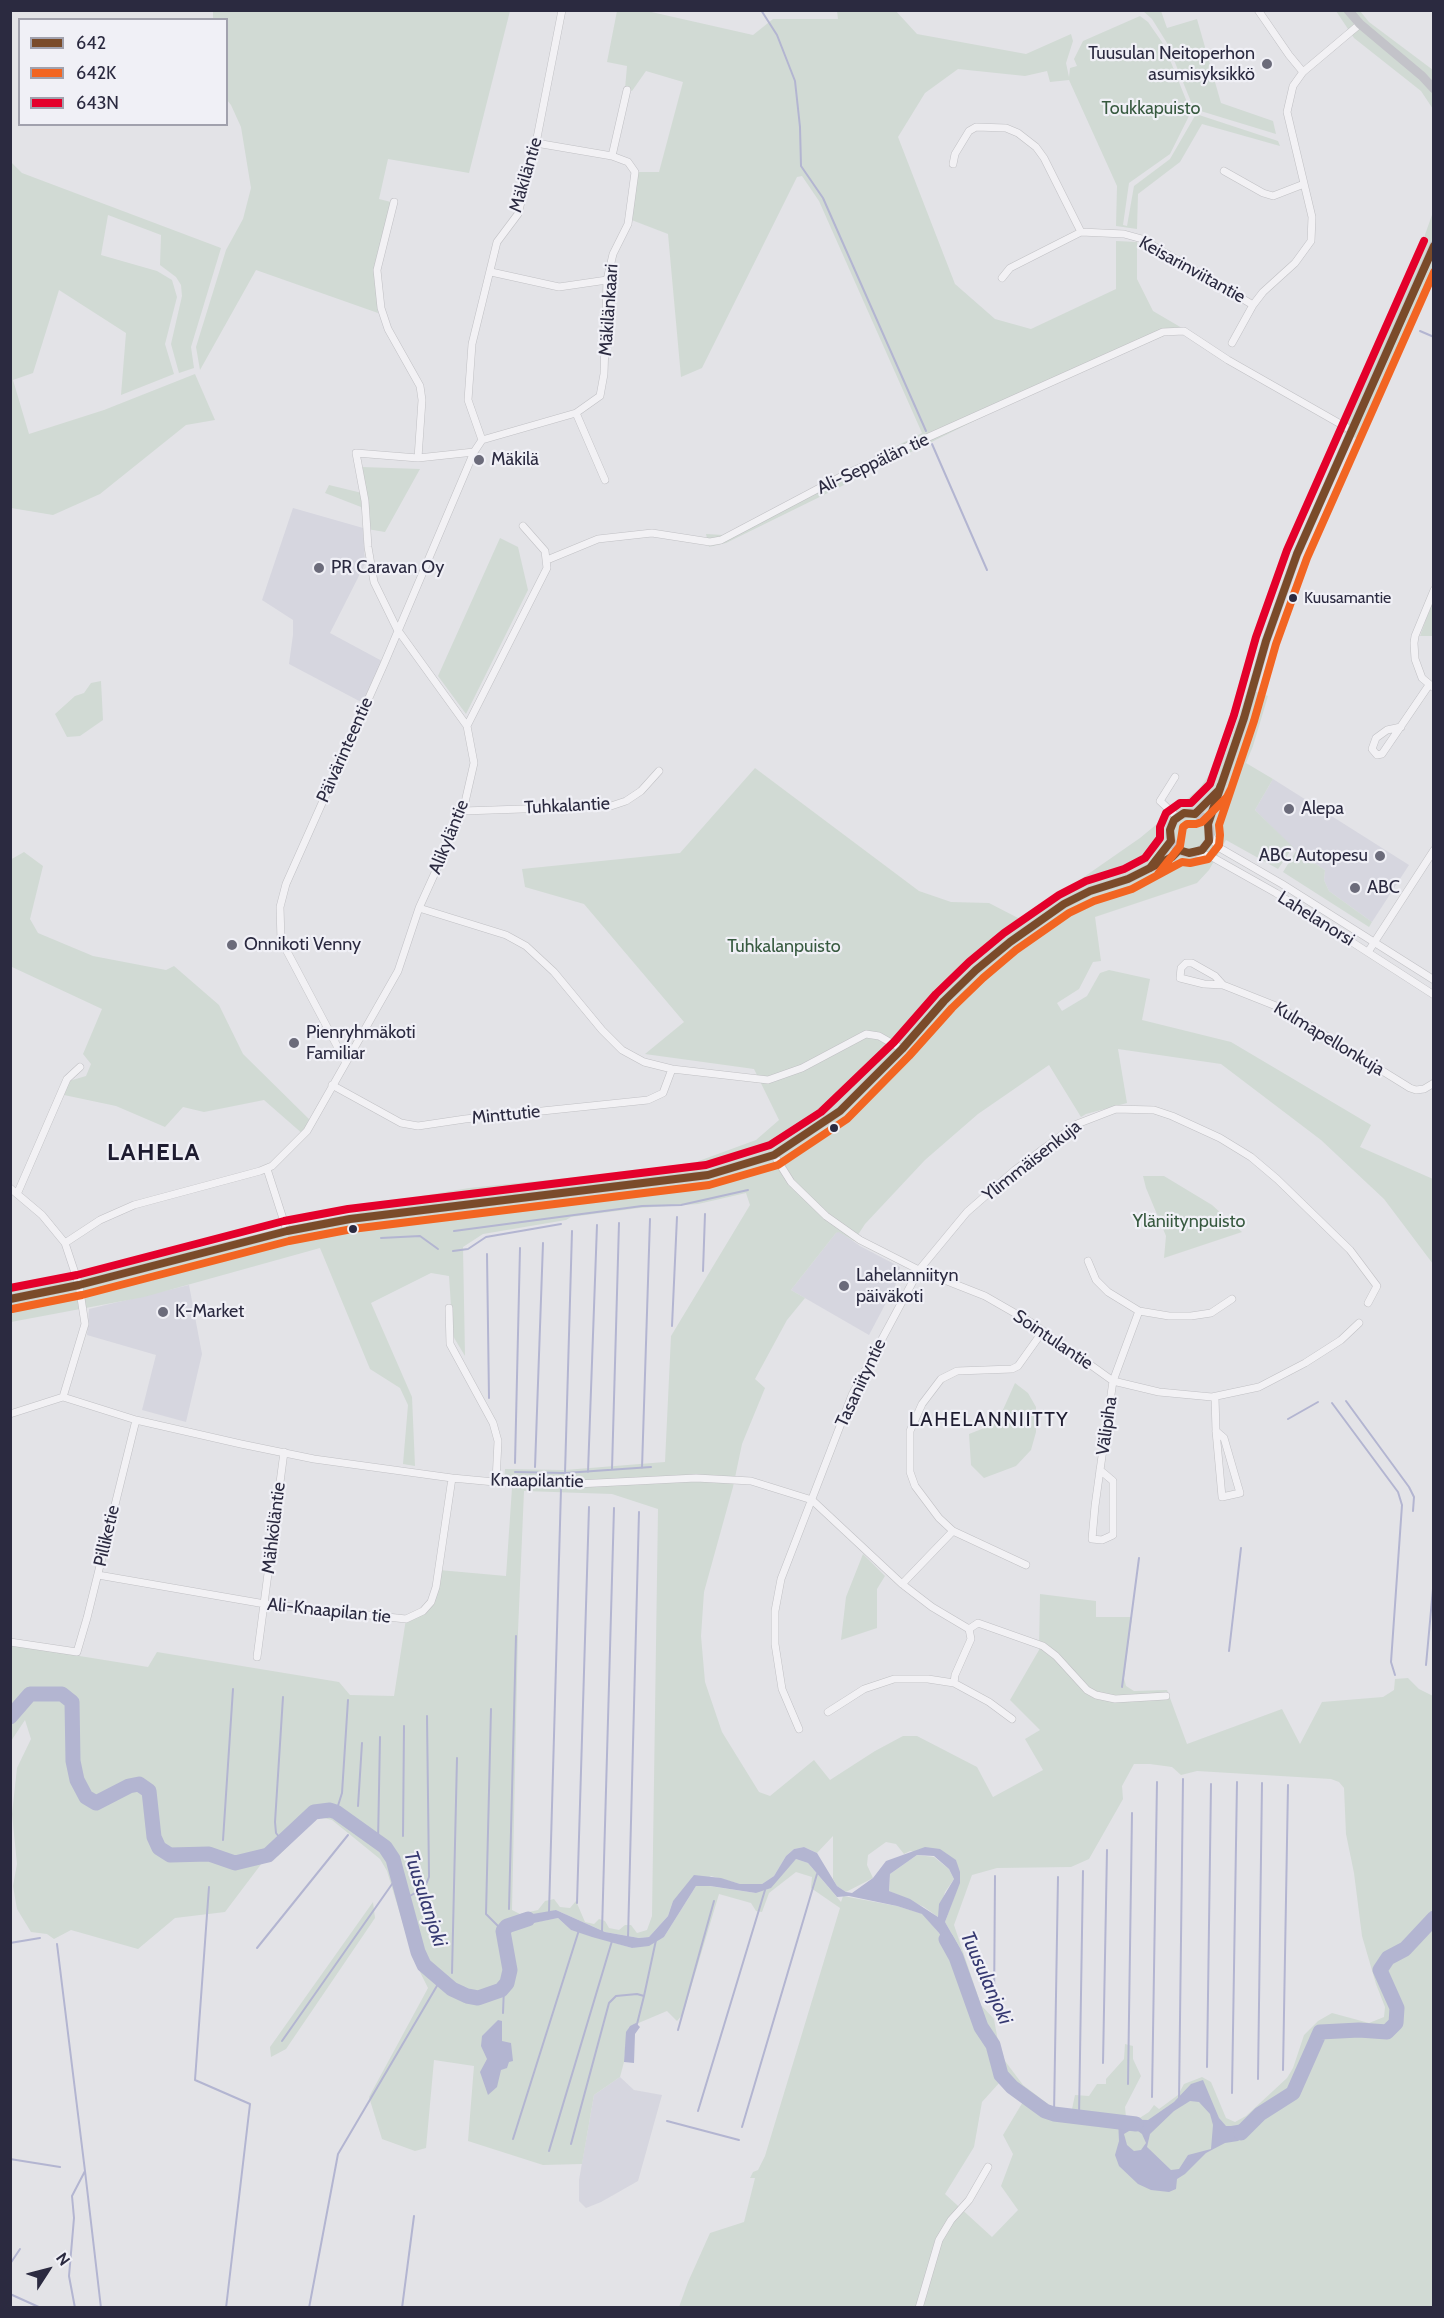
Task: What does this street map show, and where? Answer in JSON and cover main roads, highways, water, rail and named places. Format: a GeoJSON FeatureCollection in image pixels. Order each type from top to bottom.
{"type":"FeatureCollection","features":[{"type":"Feature","properties":{"kind":"main road"},"geometry":{"type":"LineString","coordinates":[[1348,10],[1360,24],[1422,76],[1434,89]]}},
{"type":"Feature","properties":{"kind":"main road"},"geometry":{"type":"LineString","coordinates":[[1422,76],[1434,83]]}},
{"type":"Feature","properties":{"kind":"main road"},"geometry":{"type":"LineString","coordinates":[[1208,824],[1195,814],[1184,813],[1177,817],[1170,830],[1171,841],[1179,850],[1195,853],[1206,846],[1210,835],[1208,824],[1244,718],[1265,643],[1297,554],[1434,245]]}},
{"type":"Feature","properties":{"kind":"main road"},"geometry":{"type":"LineString","coordinates":[[1195,814],[1219,790]]}},
{"type":"Feature","properties":{"kind":"main road"},"geometry":{"type":"LineString","coordinates":[[1152,866],[1171,841]]}},
{"type":"Feature","properties":{"kind":"main road"},"geometry":{"type":"LineString","coordinates":[[10,1299],[80,1285],[287,1232],[350,1219],[406,1210],[708,1175],[774,1155],[840,1111],[902,1049],[944,1000],[1010,942],[1064,904],[1090,891],[1128,879],[1179,850]]}},
{"type":"Feature","properties":{"kind":"water"},"geometry":{"type":"Polygon","coordinates":[[[804,1847],[817,1853],[837,1886],[852,1893],[873,1878],[886,1861],[925,1847],[940,1849],[956,1860],[960,1872],[960,1883],[945,1922],[961,1950],[953,1957],[939,1933],[922,1914],[849,1896],[837,1897],[808,1863],[796,1859],[771,1888],[756,1893],[696,1886],[664,1937],[649,1946],[632,1948],[592,1937],[571,1930],[558,1918],[514,1927],[507,1924],[521,1916],[556,1910],[605,1932],[639,1938],[649,1937],[668,1916],[673,1901],[694,1875],[721,1878],[740,1884],[762,1884],[774,1876],[786,1856],[794,1849],[804,1847]],[[917,1855],[890,1874],[889,1891],[910,1899],[938,1917],[939,1904],[954,1879],[949,1869],[934,1856],[917,1855]]]}},
{"type":"Feature","properties":{"kind":"water"},"geometry":{"type":"Polygon","coordinates":[[[498,2020],[502,2021],[502,2041],[511,2043],[513,2061],[509,2062],[507,2068],[501,2070],[497,2087],[488,2095],[480,2072],[487,2059],[481,2046],[482,2036],[498,2020]]]}},
{"type":"Feature","properties":{"kind":"water"},"geometry":{"type":"Polygon","coordinates":[[[636,2023],[640,2027],[635,2034],[634,2063],[624,2062],[626,2032],[636,2023]]]}},
{"type":"Feature","properties":{"kind":"water"},"geometry":{"type":"Polygon","coordinates":[[[1203,2080],[1219,2118],[1226,2126],[1243,2124],[1254,2116],[1256,2121],[1251,2131],[1238,2141],[1225,2143],[1206,2153],[1177,2179],[1176,2189],[1169,2192],[1151,2190],[1138,2184],[1119,2166],[1115,2155],[1119,2141],[1118,2119],[1148,2120],[1174,2102],[1191,2084],[1203,2080]],[[1190,2101],[1174,2111],[1150,2134],[1147,2147],[1171,2170],[1179,2169],[1188,2155],[1211,2149],[1213,2125],[1210,2114],[1199,2102],[1190,2101]],[[1134,2128],[1124,2134],[1127,2145],[1134,2151],[1141,2150],[1146,2143],[1142,2134],[1134,2128]]]}},
{"type":"Feature","properties":{"kind":"waterway"},"geometry":{"type":"LineString","coordinates":[[761,10],[777,35],[795,81],[801,166],[823,198],[926,431]]}},
{"type":"Feature","properties":{"kind":"waterway"},"geometry":{"type":"LineString","coordinates":[[1420,331],[1434,337]]}},
{"type":"Feature","properties":{"kind":"waterway"},"geometry":{"type":"LineString","coordinates":[[932,444],[987,570]]}},
{"type":"Feature","properties":{"kind":"waterway"},"geometry":{"type":"LineString","coordinates":[[454,1231],[642,1206],[681,1205],[748,1190]]}},
{"type":"Feature","properties":{"kind":"waterway"},"geometry":{"type":"LineString","coordinates":[[703,1271],[705,1214]]}},
{"type":"Feature","properties":{"kind":"waterway"},"geometry":{"type":"LineString","coordinates":[[672,1326],[677,1217]]}},
{"type":"Feature","properties":{"kind":"waterway"},"geometry":{"type":"LineString","coordinates":[[642,1468],[650,1219]]}},
{"type":"Feature","properties":{"kind":"waterway"},"geometry":{"type":"LineString","coordinates":[[612,1469],[619,1223]]}},
{"type":"Feature","properties":{"kind":"waterway"},"geometry":{"type":"LineString","coordinates":[[453,1251],[468,1249],[486,1237],[561,1224]]}},
{"type":"Feature","properties":{"kind":"waterway"},"geometry":{"type":"LineString","coordinates":[[588,1472],[597,1225]]}},
{"type":"Feature","properties":{"kind":"waterway"},"geometry":{"type":"LineString","coordinates":[[565,1473],[572,1231]]}},
{"type":"Feature","properties":{"kind":"waterway"},"geometry":{"type":"LineString","coordinates":[[381,1238],[420,1236],[438,1249]]}},
{"type":"Feature","properties":{"kind":"waterway"},"geometry":{"type":"LineString","coordinates":[[535,1467],[543,1243]]}},
{"type":"Feature","properties":{"kind":"waterway"},"geometry":{"type":"LineString","coordinates":[[515,1463],[520,1248]]}},
{"type":"Feature","properties":{"kind":"waterway"},"geometry":{"type":"LineString","coordinates":[[487,1254],[489,1398]]}},
{"type":"Feature","properties":{"kind":"waterway"},"geometry":{"type":"LineString","coordinates":[[1346,1401],[1409,1487],[1414,1497],[1413,1511]]}},
{"type":"Feature","properties":{"kind":"waterway"},"geometry":{"type":"LineString","coordinates":[[1288,1419],[1318,1402]]}},
{"type":"Feature","properties":{"kind":"waterway"},"geometry":{"type":"LineString","coordinates":[[1332,1403],[1398,1492],[1402,1505],[1391,1662],[1395,1675]]}},
{"type":"Feature","properties":{"kind":"waterway"},"geometry":{"type":"LineString","coordinates":[[515,1472],[565,1473],[651,1467]]}},
{"type":"Feature","properties":{"kind":"waterway"},"geometry":{"type":"LineString","coordinates":[[549,1912],[561,1489]]}},
{"type":"Feature","properties":{"kind":"waterway"},"geometry":{"type":"LineString","coordinates":[[577,1903],[589,1507]]}},
{"type":"Feature","properties":{"kind":"waterway"},"geometry":{"type":"LineString","coordinates":[[602,1931],[614,1508]]}},
{"type":"Feature","properties":{"kind":"waterway"},"geometry":{"type":"LineString","coordinates":[[628,1938],[639,1512]]}},
{"type":"Feature","properties":{"kind":"waterway"},"geometry":{"type":"LineString","coordinates":[[1229,1651],[1241,1548]]}},
{"type":"Feature","properties":{"kind":"waterway"},"geometry":{"type":"LineString","coordinates":[[1122,1687],[1139,1558]]}},
{"type":"Feature","properties":{"kind":"waterway"},"geometry":{"type":"LineString","coordinates":[[1426,1665],[1434,1578]]}},
{"type":"Feature","properties":{"kind":"waterway"},"geometry":{"type":"LineString","coordinates":[[509,1909],[516,1636]]}},
{"type":"Feature","properties":{"kind":"waterway"},"geometry":{"type":"LineString","coordinates":[[223,1840],[233,1689]]}},
{"type":"Feature","properties":{"kind":"waterway","name":"Tuusulanjoki"},"geometry":{"type":"LineString","coordinates":[[10,1717],[30,1694],[62,1694],[72,1702],[73,1761],[77,1780],[86,1797],[96,1803],[129,1786],[139,1784],[149,1791],[154,1837],[159,1848],[170,1855],[209,1854],[235,1863],[268,1855],[314,1812],[330,1810],[336,1812],[385,1847],[393,1859],[418,1952],[424,1965],[452,1989],[467,1996],[478,1998],[501,1990],[507,1983],[510,1970],[503,1931],[507,1926],[528,1919]]}},
{"type":"Feature","properties":{"kind":"waterway"},"geometry":{"type":"LineString","coordinates":[[283,1697],[275,1822],[276,1833],[283,1842]]}},
{"type":"Feature","properties":{"kind":"waterway"},"geometry":{"type":"LineString","coordinates":[[336,1812],[342,1793],[348,1700]]}},
{"type":"Feature","properties":{"kind":"waterway"},"geometry":{"type":"LineString","coordinates":[[491,1709],[486,1914],[503,1931]]}},
{"type":"Feature","properties":{"kind":"waterway"},"geometry":{"type":"LineString","coordinates":[[403,1900],[425,1887],[429,1877],[427,1716]]}},
{"type":"Feature","properties":{"kind":"waterway"},"geometry":{"type":"LineString","coordinates":[[403,1836],[404,1726]]}},
{"type":"Feature","properties":{"kind":"waterway"},"geometry":{"type":"LineString","coordinates":[[378,1842],[380,1737]]}},
{"type":"Feature","properties":{"kind":"waterway"},"geometry":{"type":"LineString","coordinates":[[358,1806],[362,1743]]}},
{"type":"Feature","properties":{"kind":"waterway"},"geometry":{"type":"LineString","coordinates":[[452,1973],[457,1758]]}},
{"type":"Feature","properties":{"kind":"waterway"},"geometry":{"type":"LineString","coordinates":[[1179,2100],[1183,1779]]}},
{"type":"Feature","properties":{"kind":"waterway"},"geometry":{"type":"LineString","coordinates":[[1152,2097],[1157,1782]]}},
{"type":"Feature","properties":{"kind":"waterway"},"geometry":{"type":"LineString","coordinates":[[1232,2093],[1237,1782]]}},
{"type":"Feature","properties":{"kind":"waterway"},"geometry":{"type":"LineString","coordinates":[[1258,2079],[1262,1783]]}},
{"type":"Feature","properties":{"kind":"waterway"},"geometry":{"type":"LineString","coordinates":[[1207,2067],[1211,1784]]}},
{"type":"Feature","properties":{"kind":"waterway"},"geometry":{"type":"LineString","coordinates":[[1283,2070],[1288,1785]]}},
{"type":"Feature","properties":{"kind":"waterway"},"geometry":{"type":"LineString","coordinates":[[1128,2084],[1132,1813]]}},
{"type":"Feature","properties":{"kind":"waterway"},"geometry":{"type":"LineString","coordinates":[[257,1948],[348,1835]]}},
{"type":"Feature","properties":{"kind":"waterway"},"geometry":{"type":"LineString","coordinates":[[1103,2063],[1107,1850]]}},
{"type":"Feature","properties":{"kind":"waterway"},"geometry":{"type":"LineString","coordinates":[[1079,2117],[1083,1871]]}},
{"type":"Feature","properties":{"kind":"waterway"},"geometry":{"type":"LineString","coordinates":[[742,2127],[817,1874]]}},
{"type":"Feature","properties":{"kind":"waterway"},"geometry":{"type":"LineString","coordinates":[[994,2010],[995,1876]]}},
{"type":"Feature","properties":{"kind":"waterway"},"geometry":{"type":"LineString","coordinates":[[282,2041],[397,1877]]}},
{"type":"Feature","properties":{"kind":"waterway"},"geometry":{"type":"LineString","coordinates":[[1054,2114],[1058,1877]]}},
{"type":"Feature","properties":{"kind":"waterway"},"geometry":{"type":"LineString","coordinates":[[209,1887],[195,2080],[250,2104],[226,2308]]}},
{"type":"Feature","properties":{"kind":"waterway"},"geometry":{"type":"LineString","coordinates":[[698,2111],[765,1890]]}},
{"type":"Feature","properties":{"kind":"waterway"},"geometry":{"type":"LineString","coordinates":[[678,2030],[714,1901]]}},
{"type":"Feature","properties":{"kind":"waterway","name":"Tuusulanjoki"},"geometry":{"type":"LineString","coordinates":[[1241,2133],[1260,2114],[1293,2093],[1320,2032],[1359,2030],[1387,2032],[1396,2023],[1397,2008],[1380,1970],[1388,1958],[1405,1949],[1434,1918]]}},
{"type":"Feature","properties":{"kind":"waterway"},"geometry":{"type":"LineString","coordinates":[[513,2139],[579,1930]]}},
{"type":"Feature","properties":{"kind":"waterway"},"geometry":{"type":"LineString","coordinates":[[10,1943],[40,1938]]}},
{"type":"Feature","properties":{"kind":"waterway","name":"Tuusulanjoki"},"geometry":{"type":"LineString","coordinates":[[946,1939],[956,1957],[981,2027],[993,2045],[1001,2075],[1012,2087],[1045,2111],[1054,2114],[1136,2124]]}},
{"type":"Feature","properties":{"kind":"waterway"},"geometry":{"type":"LineString","coordinates":[[571,2144],[609,2003],[616,1996],[637,1994],[644,1996],[656,1940]]}},
{"type":"Feature","properties":{"kind":"waterway"},"geometry":{"type":"LineString","coordinates":[[549,2151],[612,1941]]}},
{"type":"Feature","properties":{"kind":"waterway"},"geometry":{"type":"LineString","coordinates":[[57,1944],[85,2171],[72,2196],[74,2218],[69,2276],[75,2308]]}},
{"type":"Feature","properties":{"kind":"waterway"},"geometry":{"type":"LineString","coordinates":[[309,2308],[338,2154],[441,1979]]}},
{"type":"Feature","properties":{"kind":"waterway"},"geometry":{"type":"LineString","coordinates":[[503,2013],[504,1987]]}},
{"type":"Feature","properties":{"kind":"waterway"},"geometry":{"type":"LineString","coordinates":[[637,2024],[644,1996]]}},
{"type":"Feature","properties":{"kind":"waterway"},"geometry":{"type":"LineString","coordinates":[[667,2121],[739,2140]]}},
{"type":"Feature","properties":{"kind":"waterway"},"geometry":{"type":"LineString","coordinates":[[10,2159],[60,2167]]}},
{"type":"Feature","properties":{"kind":"waterway"},"geometry":{"type":"LineString","coordinates":[[85,2171],[101,2308]]}},
{"type":"Feature","properties":{"kind":"waterway"},"geometry":{"type":"LineString","coordinates":[[402,2308],[414,2216]]}},
{"type":"Feature","properties":{"kind":"waterway"},"geometry":{"type":"LineString","coordinates":[[10,2264],[20,2249]]}},
{"type":"Feature","properties":{"kind":"waterway"},"geometry":{"type":"LineString","coordinates":[[10,2294],[41,2308]]}},
{"type":"Feature","properties":{"kind":"place","name":"Tuusulan Neitoperhon asumisyksikkö"},"geometry":{"type":"Point","coordinates":[1267,64]}},
{"type":"Feature","properties":{"kind":"place","name":"Mäkilä"},"geometry":{"type":"Point","coordinates":[479,460]}},
{"type":"Feature","properties":{"kind":"place","name":"PR Caravan Oy"},"geometry":{"type":"Point","coordinates":[319,568]}},
{"type":"Feature","properties":{"kind":"place","name":"Kuusamantie"},"geometry":{"type":"Point","coordinates":[1293,598]}},
{"type":"Feature","properties":{"kind":"place","name":"Alepa"},"geometry":{"type":"Point","coordinates":[1289,809]}},
{"type":"Feature","properties":{"kind":"place","name":"ABC Autopesu"},"geometry":{"type":"Point","coordinates":[1380,856]}},
{"type":"Feature","properties":{"kind":"place","name":"ABC"},"geometry":{"type":"Point","coordinates":[1355,888]}},
{"type":"Feature","properties":{"kind":"place","name":"Onnikoti Venny"},"geometry":{"type":"Point","coordinates":[232,945]}},
{"type":"Feature","properties":{"kind":"place","name":"Pienryhmäkoti Familiar"},"geometry":{"type":"Point","coordinates":[294,1043]}},
{"type":"Feature","properties":{"kind":"place","name":"Lahelanniityn päiväkoti"},"geometry":{"type":"Point","coordinates":[844,1286]}},
{"type":"Feature","properties":{"kind":"place","name":"K-Market"},"geometry":{"type":"Point","coordinates":[163,1312]}},
{"type":"Feature","properties":{"kind":"district","name":"LAHELA"},"geometry":{"type":"Point","coordinates":[154,1153]}},
{"type":"Feature","properties":{"kind":"district","name":"LAHELANNIITTY"},"geometry":{"type":"Point","coordinates":[989,1420]}},
{"type":"Feature","properties":{"kind":"park label","name":"Toukkapuisto"},"geometry":{"type":"Point","coordinates":[1151,109]}},
{"type":"Feature","properties":{"kind":"park label","name":"Tuhkalanpuisto"},"geometry":{"type":"Point","coordinates":[784,947]}},
{"type":"Feature","properties":{"kind":"park label","name":"Yläniitynpuisto"},"geometry":{"type":"Point","coordinates":[1189,1222]}}]}
